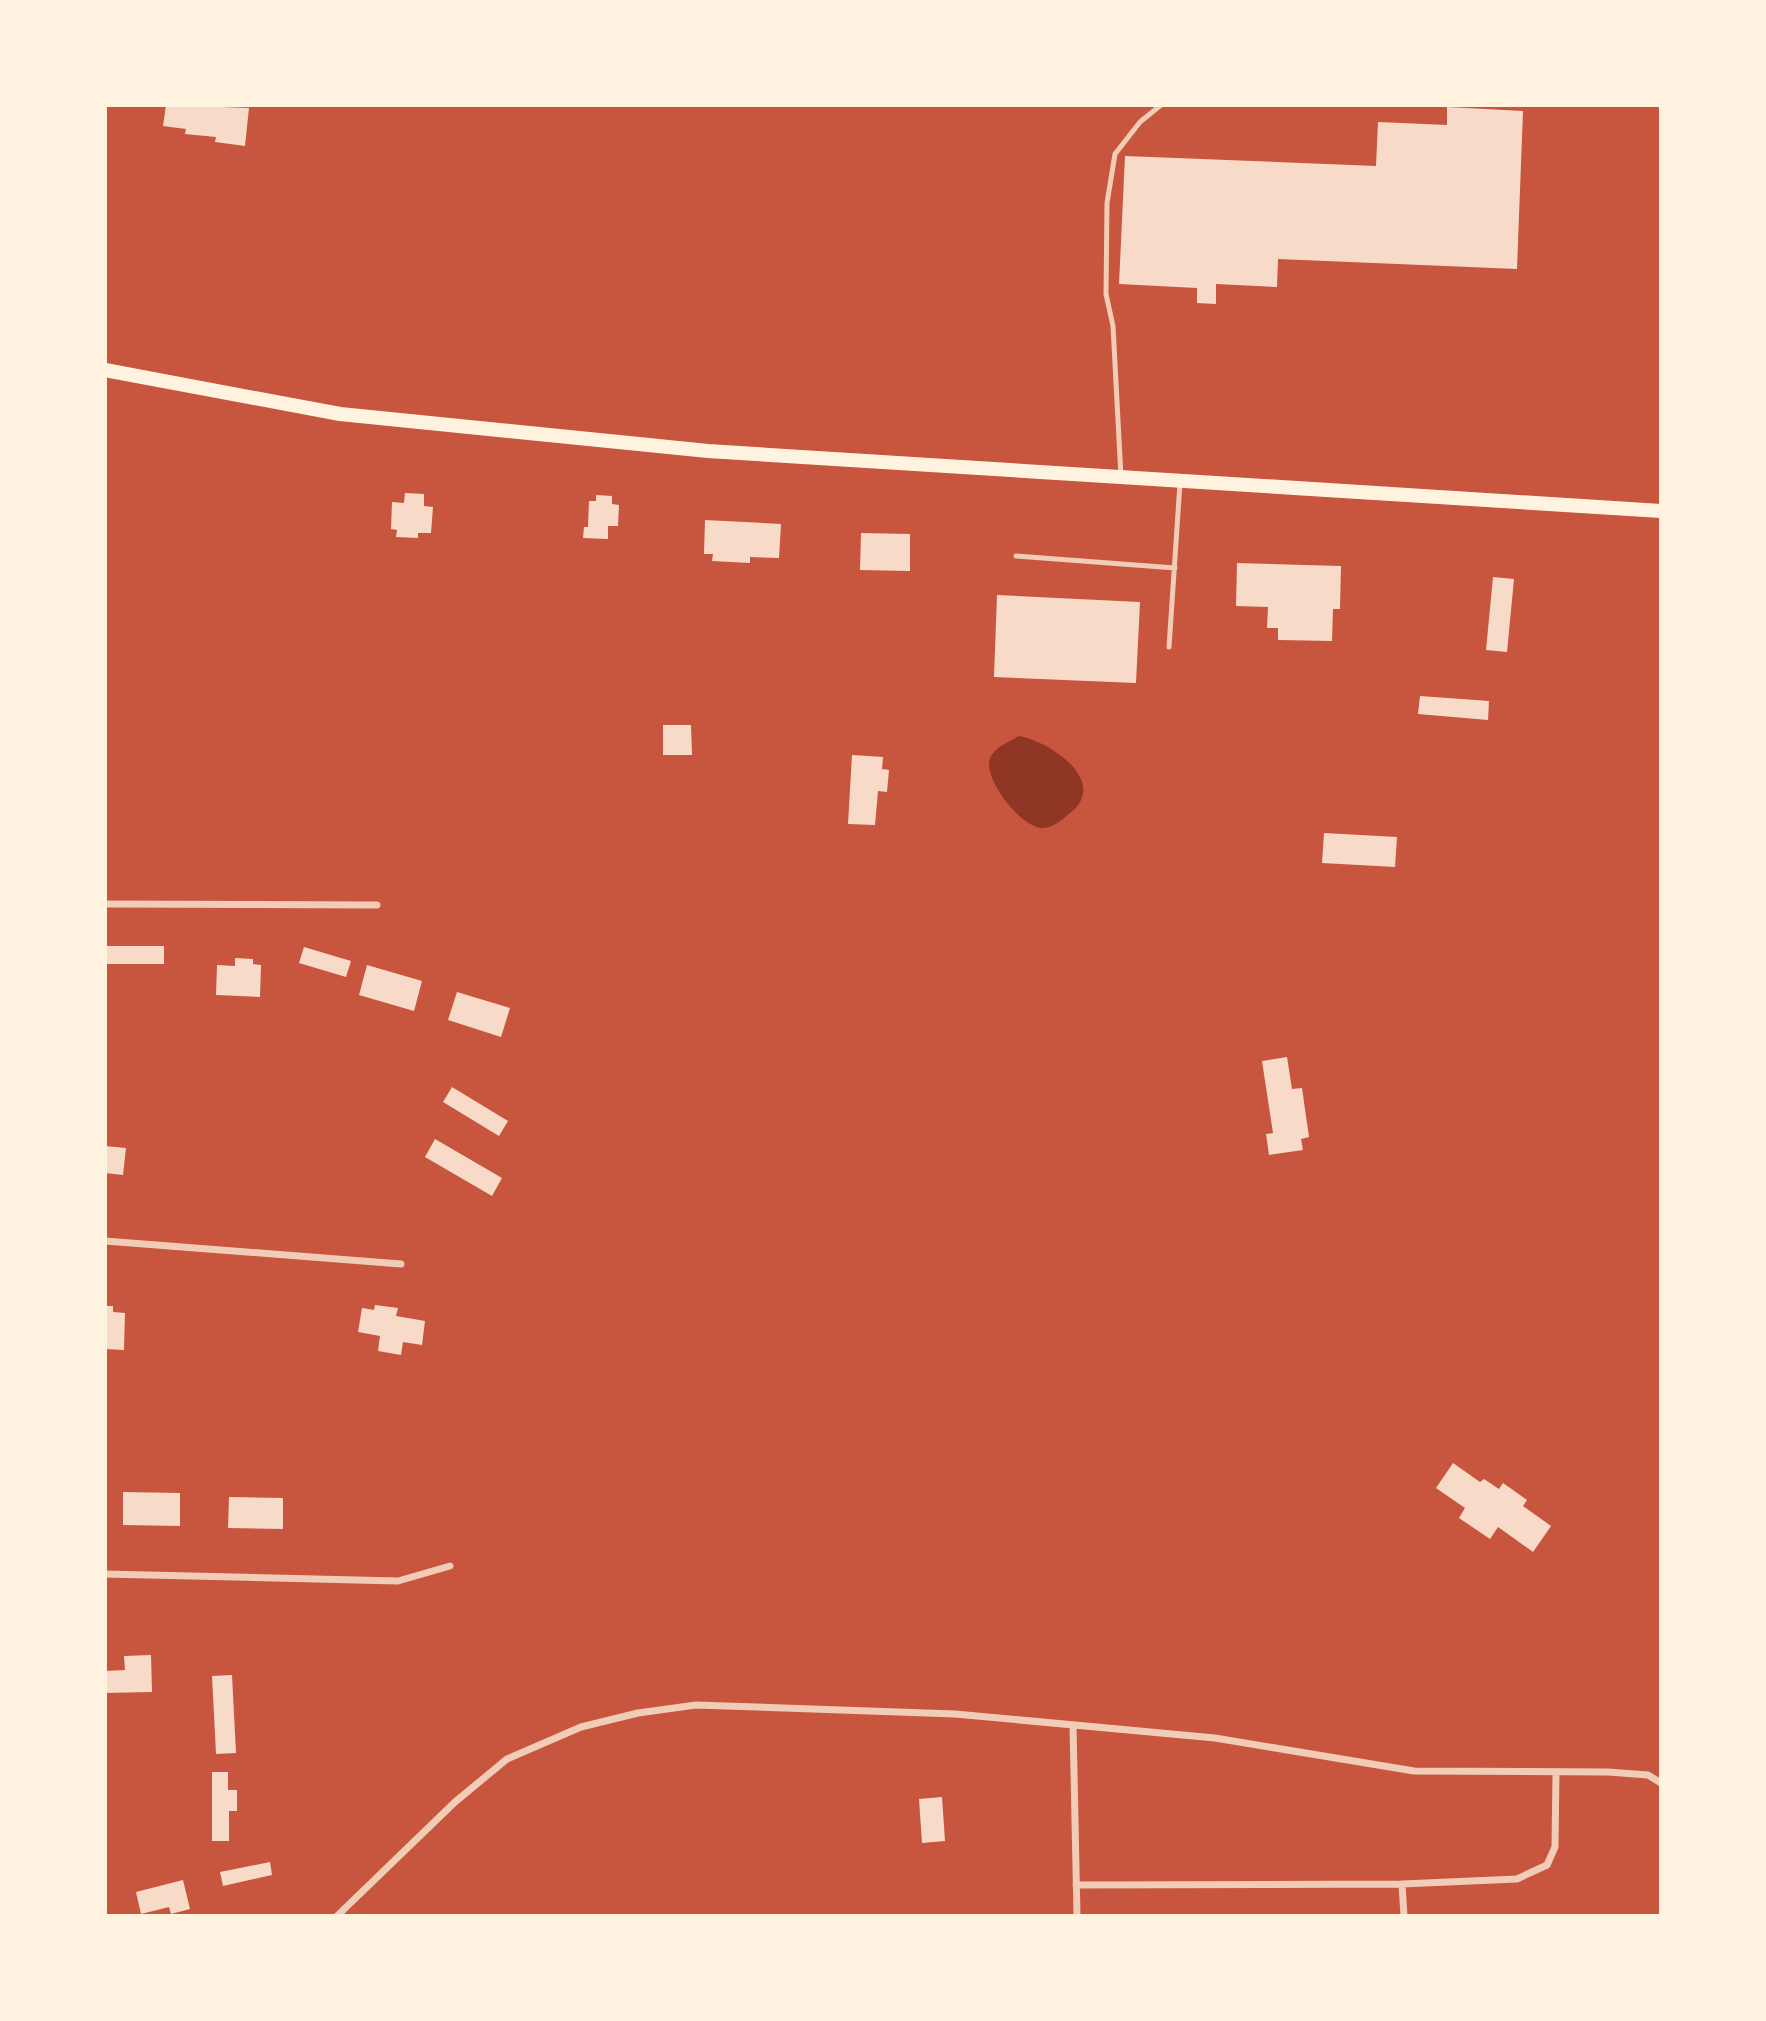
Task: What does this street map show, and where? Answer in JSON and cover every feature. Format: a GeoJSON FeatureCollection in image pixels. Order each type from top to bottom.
{"type":"FeatureCollection","features":[{"type":"Feature","properties":{"kind":"main road"},"geometry":{"type":"LineString","coordinates":[[105,370],[340,414],[708,452],[1661,511]]}},
{"type":"Feature","properties":{"kind":"street"},"geometry":{"type":"LineString","coordinates":[[105,904],[377,905]]}},
{"type":"Feature","properties":{"kind":"street"},"geometry":{"type":"LineString","coordinates":[[105,1241],[401,1264]]}},
{"type":"Feature","properties":{"kind":"street"},"geometry":{"type":"LineString","coordinates":[[105,1574],[398,1581],[450,1566]]}},
{"type":"Feature","properties":{"kind":"street"},"geometry":{"type":"LineString","coordinates":[[337,1916],[455,1802],[507,1759],[581,1727],[638,1713],[696,1705],[955,1714],[1215,1738],[1414,1771],[1648,1774],[1661,1783]]}},
{"type":"Feature","properties":{"kind":"street"},"geometry":{"type":"LineString","coordinates":[[1073,1725],[1077,1916]]}},
{"type":"Feature","properties":{"kind":"street"},"geometry":{"type":"LineString","coordinates":[[1076,1885],[1402,1884],[1517,1879],[1547,1865],[1555,1847],[1556,1772]]}},
{"type":"Feature","properties":{"kind":"street"},"geometry":{"type":"LineString","coordinates":[[1402,1884],[1404,1916]]}},
{"type":"Feature","properties":{"kind":"lane"},"geometry":{"type":"LineString","coordinates":[[1121,477],[1113,326],[1106,294],[1107,203],[1115,154],[1140,122],[1161,105]]}},
{"type":"Feature","properties":{"kind":"lane"},"geometry":{"type":"LineString","coordinates":[[1169,647],[1180,480]]}},
{"type":"Feature","properties":{"kind":"lane"},"geometry":{"type":"LineString","coordinates":[[1016,556],[1175,569]]}},
{"type":"Feature","properties":{"kind":"shaded area"},"geometry":{"type":"Polygon","coordinates":[[[1019,736],[1032,739],[1059,754],[1080,776],[1083,789],[1081,801],[1050,827],[1034,826],[1015,812],[992,778],[989,767],[992,754],[1019,736]]]}},
{"type":"Feature","properties":{"kind":"building"},"geometry":{"type":"Polygon","coordinates":[[[166,105],[249,108],[245,146],[215,142],[216,137],[185,134],[186,129],[163,126],[166,105]]]}},
{"type":"Feature","properties":{"kind":"building"},"geometry":{"type":"Polygon","coordinates":[[[1447,107],[1523,111],[1517,269],[1278,259],[1277,287],[1216,284],[1216,304],[1197,303],[1197,288],[1119,284],[1125,156],[1376,166],[1378,122],[1447,125],[1447,107]]]}},
{"type":"Feature","properties":{"kind":"building"},"geometry":{"type":"Polygon","coordinates":[[[405,493],[424,494],[424,506],[433,507],[431,533],[418,533],[418,538],[396,537],[397,530],[391,529],[392,502],[404,503],[405,493]]]}},
{"type":"Feature","properties":{"kind":"building"},"geometry":{"type":"Polygon","coordinates":[[[596,495],[612,496],[612,504],[619,505],[618,526],[608,526],[608,539],[583,538],[584,527],[588,527],[589,501],[596,501],[596,495]]]}},
{"type":"Feature","properties":{"kind":"building"},"geometry":{"type":"Polygon","coordinates":[[[705,520],[781,524],[779,558],[750,557],[750,563],[712,561],[713,554],[704,554],[705,520]]]}},
{"type":"Feature","properties":{"kind":"building"},"geometry":{"type":"Polygon","coordinates":[[[861,533],[910,534],[910,571],[860,570],[861,533]]]}},
{"type":"Feature","properties":{"kind":"building"},"geometry":{"type":"Polygon","coordinates":[[[1237,563],[1341,566],[1340,609],[1333,609],[1332,641],[1278,640],[1278,628],[1267,628],[1268,607],[1236,606],[1237,563]]]}},
{"type":"Feature","properties":{"kind":"building"},"geometry":{"type":"Polygon","coordinates":[[[1493,577],[1514,579],[1507,652],[1486,650],[1493,577]]]}},
{"type":"Feature","properties":{"kind":"building"},"geometry":{"type":"Polygon","coordinates":[[[997,595],[1140,602],[1136,683],[994,677],[997,595]]]}},
{"type":"Feature","properties":{"kind":"building"},"geometry":{"type":"Polygon","coordinates":[[[1420,696],[1489,701],[1488,720],[1418,714],[1420,696]]]}},
{"type":"Feature","properties":{"kind":"building"},"geometry":{"type":"Polygon","coordinates":[[[663,725],[691,725],[692,755],[663,755],[663,725]]]}},
{"type":"Feature","properties":{"kind":"building"},"geometry":{"type":"Polygon","coordinates":[[[852,755],[883,757],[882,769],[889,770],[887,792],[878,791],[875,825],[848,824],[852,755]]]}},
{"type":"Feature","properties":{"kind":"building"},"geometry":{"type":"Polygon","coordinates":[[[1324,833],[1397,837],[1395,867],[1322,863],[1324,833]]]}},
{"type":"Feature","properties":{"kind":"building"},"geometry":{"type":"Polygon","coordinates":[[[105,946],[164,946],[164,964],[105,964],[105,946]]]}},
{"type":"Feature","properties":{"kind":"building"},"geometry":{"type":"Polygon","coordinates":[[[304,947],[351,961],[346,977],[299,963],[304,947]]]}},
{"type":"Feature","properties":{"kind":"building"},"geometry":{"type":"Polygon","coordinates":[[[235,958],[253,959],[253,964],[261,965],[260,997],[216,995],[217,965],[235,966],[235,958]]]}},
{"type":"Feature","properties":{"kind":"building"},"geometry":{"type":"Polygon","coordinates":[[[367,965],[422,981],[414,1011],[359,995],[367,965]]]}},
{"type":"Feature","properties":{"kind":"building"},"geometry":{"type":"Polygon","coordinates":[[[457,992],[510,1008],[501,1037],[448,1020],[457,992]]]}},
{"type":"Feature","properties":{"kind":"building"},"geometry":{"type":"Polygon","coordinates":[[[1287,1057],[1292,1089],[1302,1088],[1309,1137],[1301,1139],[1303,1150],[1269,1155],[1266,1134],[1273,1133],[1262,1061],[1287,1057]]]}},
{"type":"Feature","properties":{"kind":"building"},"geometry":{"type":"Polygon","coordinates":[[[452,1087],[508,1121],[499,1136],[443,1102],[452,1087]]]}},
{"type":"Feature","properties":{"kind":"building"},"geometry":{"type":"Polygon","coordinates":[[[435,1139],[502,1178],[492,1196],[425,1157],[435,1139]]]}},
{"type":"Feature","properties":{"kind":"building"},"geometry":{"type":"Polygon","coordinates":[[[105,1146],[126,1148],[123,1175],[105,1173],[105,1146]]]}},
{"type":"Feature","properties":{"kind":"building"},"geometry":{"type":"Polygon","coordinates":[[[375,1305],[398,1308],[396,1316],[425,1321],[422,1345],[403,1342],[401,1355],[378,1351],[380,1336],[358,1332],[362,1308],[374,1310],[375,1305]]]}},
{"type":"Feature","properties":{"kind":"building"},"geometry":{"type":"Polygon","coordinates":[[[105,1306],[113,1306],[113,1312],[125,1313],[124,1350],[105,1349],[105,1306]]]}},
{"type":"Feature","properties":{"kind":"building"},"geometry":{"type":"Polygon","coordinates":[[[1453,1463],[1480,1482],[1484,1479],[1499,1489],[1503,1483],[1527,1500],[1523,1506],[1551,1526],[1533,1552],[1498,1527],[1490,1539],[1459,1518],[1465,1508],[1436,1488],[1453,1463]]]}},
{"type":"Feature","properties":{"kind":"building"},"geometry":{"type":"Polygon","coordinates":[[[123,1492],[180,1493],[180,1526],[123,1525],[123,1492]]]}},
{"type":"Feature","properties":{"kind":"building"},"geometry":{"type":"Polygon","coordinates":[[[229,1497],[283,1498],[283,1529],[228,1528],[229,1497]]]}},
{"type":"Feature","properties":{"kind":"building"},"geometry":{"type":"Polygon","coordinates":[[[151,1655],[152,1692],[105,1693],[105,1671],[125,1670],[124,1656],[151,1655]]]}},
{"type":"Feature","properties":{"kind":"building"},"geometry":{"type":"Polygon","coordinates":[[[232,1675],[236,1753],[216,1754],[212,1676],[232,1675]]]}},
{"type":"Feature","properties":{"kind":"building"},"geometry":{"type":"Polygon","coordinates":[[[212,1772],[228,1772],[228,1790],[237,1790],[237,1811],[229,1811],[229,1841],[212,1841],[212,1772]]]}},
{"type":"Feature","properties":{"kind":"building"},"geometry":{"type":"Polygon","coordinates":[[[942,1797],[945,1841],[922,1843],[919,1799],[942,1797]]]}},
{"type":"Feature","properties":{"kind":"building"},"geometry":{"type":"Polygon","coordinates":[[[270,1862],[272,1875],[223,1886],[220,1872],[270,1862]]]}},
{"type":"Feature","properties":{"kind":"building"},"geometry":{"type":"Polygon","coordinates":[[[183,1880],[190,1909],[171,1914],[169,1907],[141,1914],[136,1892],[183,1880]]]}}]}
